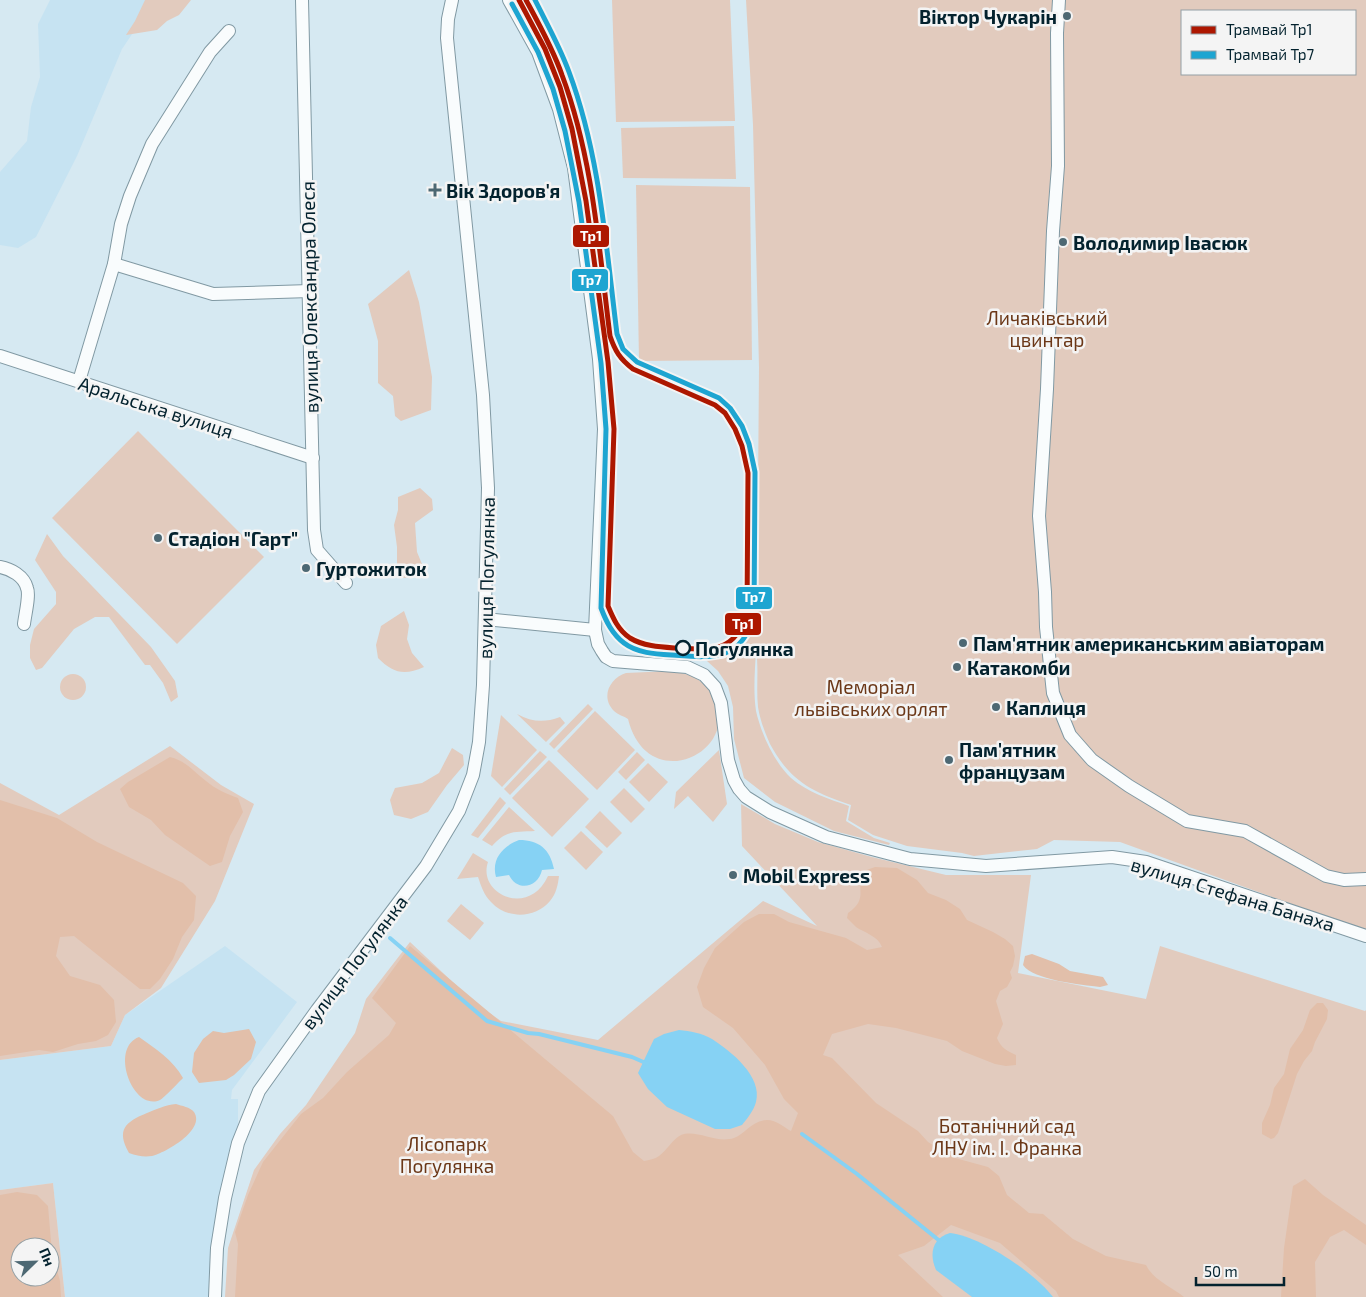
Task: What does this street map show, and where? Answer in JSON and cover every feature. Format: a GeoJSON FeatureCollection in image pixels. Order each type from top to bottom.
{"type":"FeatureCollection","features":[{"type":"Feature","properties":{"kind":"street","name":"вулиця Олександра Олеся"},"geometry":{"type":"LineString","coordinates":[[302,0],[314,530],[317,550],[346,583]]}},
{"type":"Feature","properties":{"kind":"street","name":"вулиця Погулянка"},"geometry":{"type":"LineString","coordinates":[[215,1297],[217,1248],[225,1198],[238,1143],[259,1090],[426,866],[459,811],[473,776],[479,742],[483,685],[488,488],[482,385],[447,38],[452,0]]}},
{"type":"Feature","properties":{"kind":"street"},"geometry":{"type":"LineString","coordinates":[[485,619],[595,630],[604,429],[599,358],[574,168],[559,109],[538,52],[509,0]]}},
{"type":"Feature","properties":{"kind":"street"},"geometry":{"type":"LineString","coordinates":[[1059,0],[1057,33],[1058,166],[1039,516],[1046,627],[1053,692],[1070,735],[1092,760],[1129,786],[1187,821],[1245,830],[1326,876],[1344,880],[1366,880]]}},
{"type":"Feature","properties":{"kind":"street"},"geometry":{"type":"LineString","coordinates":[[79,382],[114,264],[121,224],[130,196],[152,144],[210,52],[230,31]]}},
{"type":"Feature","properties":{"kind":"street"},"geometry":{"type":"LineString","coordinates":[[114,264],[213,294],[310,291]]}},
{"type":"Feature","properties":{"kind":"street","name":"Аральська вулиця"},"geometry":{"type":"LineString","coordinates":[[0,356],[313,458]]}},
{"type":"Feature","properties":{"kind":"street"},"geometry":{"type":"LineString","coordinates":[[0,567],[9,568],[20,577],[28,588],[24,624]]}},
{"type":"Feature","properties":{"kind":"street","name":"вулиця Стефана Банаха"},"geometry":{"type":"LineString","coordinates":[[595,630],[598,644],[606,657],[619,662],[687,667],[704,675],[715,687],[721,703],[728,760],[739,789],[770,812],[826,838],[910,859],[986,866],[1112,857],[1146,862],[1366,936]]}},
{"type":"Feature","properties":{"kind":"shaded area"},"geometry":{"type":"Polygon","coordinates":[[[50,0],[155,0],[122,49],[77,156],[36,237],[18,248],[0,245],[0,172],[27,141],[31,107],[40,77],[38,24],[50,0]]]}},
{"type":"Feature","properties":{"kind":"shaded area"},"geometry":{"type":"Polygon","coordinates":[[[225,946],[297,1002],[232,1090],[231,1099],[238,1099],[238,1136],[233,1149],[212,1237],[211,1297],[65,1297],[53,1183],[0,1190],[0,1060],[111,1046],[125,1015],[225,946]]]}},
{"type":"Feature","properties":{"kind":"green space"},"geometry":{"type":"Polygon","coordinates":[[[145,0],[191,0],[179,15],[167,21],[157,30],[126,35],[145,0]]]}},
{"type":"Feature","properties":{"kind":"green space"},"geometry":{"type":"Polygon","coordinates":[[[612,0],[730,0],[735,121],[616,122],[612,0]]]}},
{"type":"Feature","properties":{"kind":"green space","name":"Личаківський цвинтар"},"geometry":{"type":"Polygon","coordinates":[[[746,0],[1366,0],[1366,931],[1120,842],[1054,840],[1037,849],[974,856],[907,846],[873,835],[848,820],[851,805],[803,784],[778,757],[770,744],[761,722],[757,700],[756,650],[754,688],[756,711],[765,738],[779,764],[791,778],[804,787],[819,795],[849,806],[846,821],[874,838],[890,843],[889,845],[834,831],[775,802],[744,778],[734,739],[733,707],[728,686],[718,671],[707,661],[706,655],[721,654],[733,647],[741,639],[752,618],[757,618],[759,367],[753,125],[746,0]]]}},
{"type":"Feature","properties":{"kind":"green space"},"geometry":{"type":"Polygon","coordinates":[[[734,126],[736,179],[623,178],[621,128],[734,126]]]}},
{"type":"Feature","properties":{"kind":"green space"},"geometry":{"type":"Polygon","coordinates":[[[636,185],[750,187],[752,360],[639,361],[636,185]]]}},
{"type":"Feature","properties":{"kind":"green space"},"geometry":{"type":"Polygon","coordinates":[[[409,270],[419,302],[432,377],[431,410],[401,421],[395,416],[393,396],[378,383],[378,341],[368,304],[409,270]]]}},
{"type":"Feature","properties":{"kind":"green space","name":"Стадіон \"Гарт\""},"geometry":{"type":"Polygon","coordinates":[[[138,431],[264,557],[177,644],[52,518],[138,431]]]}},
{"type":"Feature","properties":{"kind":"green space"},"geometry":{"type":"Polygon","coordinates":[[[420,488],[432,499],[433,510],[415,523],[417,552],[427,576],[402,578],[397,566],[394,525],[398,510],[398,497],[420,488]]]}},
{"type":"Feature","properties":{"kind":"green space"},"geometry":{"type":"Polygon","coordinates":[[[47,534],[63,556],[151,647],[175,681],[178,697],[171,702],[163,683],[150,665],[145,665],[109,617],[95,617],[74,629],[42,668],[36,670],[30,658],[30,645],[34,629],[56,604],[56,592],[35,560],[47,534]]]}},
{"type":"Feature","properties":{"kind":"green space"},"geometry":{"type":"Polygon","coordinates":[[[404,611],[409,625],[407,639],[412,653],[424,667],[410,672],[394,670],[389,667],[378,658],[376,645],[381,626],[404,611]]]}},
{"type":"Feature","properties":{"kind":"green space"},"geometry":{"type":"Polygon","coordinates":[[[670,671],[689,675],[704,684],[712,694],[719,714],[716,733],[706,748],[690,758],[672,761],[654,757],[639,743],[628,719],[610,706],[607,694],[611,684],[620,675],[626,673],[670,671]]]}},
{"type":"Feature","properties":{"kind":"green space"},"geometry":{"type":"Polygon","coordinates":[[[73,674],[82,678],[86,687],[82,696],[73,700],[64,696],[60,687],[64,678],[73,674]]]}},
{"type":"Feature","properties":{"kind":"green space"},"geometry":{"type":"Polygon","coordinates":[[[588,704],[593,709],[554,749],[549,744],[588,704]]]}},
{"type":"Feature","properties":{"kind":"green space"},"geometry":{"type":"Polygon","coordinates":[[[595,711],[635,750],[597,790],[557,751],[595,711]]]}},
{"type":"Feature","properties":{"kind":"green space"},"geometry":{"type":"Polygon","coordinates":[[[517,714],[538,721],[560,717],[565,723],[546,742],[517,714]]]}},
{"type":"Feature","properties":{"kind":"green space"},"geometry":{"type":"Polygon","coordinates":[[[501,715],[537,750],[502,787],[491,776],[501,715]]]}},
{"type":"Feature","properties":{"kind":"green space"},"geometry":{"type":"Polygon","coordinates":[[[170,746],[221,785],[254,804],[215,901],[161,988],[125,1015],[111,1046],[0,1060],[0,783],[59,815],[170,746]]]}},
{"type":"Feature","properties":{"kind":"green space"},"geometry":{"type":"Polygon","coordinates":[[[452,748],[463,755],[464,765],[428,812],[411,819],[394,815],[390,800],[395,788],[422,783],[439,773],[452,748]]]}},
{"type":"Feature","properties":{"kind":"green space"},"geometry":{"type":"Polygon","coordinates":[[[719,750],[727,804],[713,822],[688,796],[674,809],[676,792],[719,750]]]}},
{"type":"Feature","properties":{"kind":"green space"},"geometry":{"type":"Polygon","coordinates":[[[540,751],[547,757],[510,795],[504,789],[540,751]]]}},
{"type":"Feature","properties":{"kind":"green space"},"geometry":{"type":"Polygon","coordinates":[[[637,752],[645,760],[626,780],[618,772],[637,752]]]}},
{"type":"Feature","properties":{"kind":"green space"},"geometry":{"type":"Polygon","coordinates":[[[170,757],[185,764],[217,789],[238,798],[243,812],[230,836],[222,862],[210,866],[165,835],[151,820],[129,807],[120,789],[128,782],[170,757]]]}},
{"type":"Feature","properties":{"kind":"green space"},"geometry":{"type":"Polygon","coordinates":[[[549,760],[589,799],[552,837],[512,798],[549,760]]]}},
{"type":"Feature","properties":{"kind":"green space"},"geometry":{"type":"Polygon","coordinates":[[[648,763],[668,782],[649,802],[629,782],[648,763]]]}},
{"type":"Feature","properties":{"kind":"green space"},"geometry":{"type":"Polygon","coordinates":[[[624,788],[645,809],[631,823],[610,802],[624,788]]]}},
{"type":"Feature","properties":{"kind":"green space"},"geometry":{"type":"Polygon","coordinates":[[[500,797],[506,803],[478,838],[471,835],[500,797]]]}},
{"type":"Feature","properties":{"kind":"green space"},"geometry":{"type":"Polygon","coordinates":[[[0,800],[57,818],[97,842],[183,883],[196,896],[194,920],[182,937],[173,959],[160,979],[150,989],[140,989],[74,936],[60,937],[56,956],[70,976],[100,985],[114,1000],[116,1022],[108,1035],[96,1041],[78,1044],[53,1052],[39,1050],[0,1056],[0,800]]]}},
{"type":"Feature","properties":{"kind":"green space","name":"Ботанічний сад ЛНУ ім. І. Франка"},"geometry":{"type":"Polygon","coordinates":[[[741,804],[775,824],[818,842],[872,857],[946,875],[1031,875],[1018,973],[1146,999],[1160,946],[1366,1010],[1366,1297],[225,1297],[228,1248],[254,1170],[280,1134],[306,1105],[355,1033],[366,999],[410,942],[474,1002],[501,1021],[598,1040],[763,901],[817,926],[742,846],[741,804]]]}},
{"type":"Feature","properties":{"kind":"green space"},"geometry":{"type":"Polygon","coordinates":[[[509,807],[535,831],[506,834],[492,846],[482,840],[509,807]]]}},
{"type":"Feature","properties":{"kind":"green space"},"geometry":{"type":"Polygon","coordinates":[[[600,811],[622,833],[607,848],[585,827],[600,811]]]}},
{"type":"Feature","properties":{"kind":"green space"},"geometry":{"type":"Polygon","coordinates":[[[581,831],[603,852],[586,870],[564,848],[581,831]]]}},
{"type":"Feature","properties":{"kind":"green space"},"geometry":{"type":"Polygon","coordinates":[[[473,853],[488,862],[487,874],[490,884],[497,892],[507,897],[529,896],[540,889],[548,876],[559,876],[554,895],[544,907],[529,914],[520,915],[504,912],[497,908],[489,899],[478,877],[457,879],[473,853]]]}},
{"type":"Feature","properties":{"kind":"green space","name":"Лісопарк Погулянка"},"geometry":{"type":"Polygon","coordinates":[[[875,867],[897,868],[917,880],[928,893],[946,900],[960,909],[967,920],[993,932],[1013,946],[1015,956],[1010,972],[1012,978],[1007,987],[1000,991],[996,1001],[1003,1024],[997,1038],[1005,1049],[1016,1055],[1016,1065],[995,1064],[962,1051],[947,1041],[896,1028],[868,1024],[832,1034],[823,1055],[832,1058],[876,1103],[918,1131],[928,1142],[955,1158],[988,1167],[999,1176],[1007,1195],[1029,1213],[1043,1214],[1073,1239],[1106,1256],[1146,1265],[1153,1275],[1184,1297],[1059,1297],[1056,1291],[1000,1243],[951,1225],[924,1246],[898,1255],[943,1297],[235,1297],[238,1244],[235,1232],[248,1195],[263,1162],[301,1114],[323,1098],[347,1072],[389,1035],[396,1023],[372,998],[410,946],[613,1116],[633,1152],[644,1161],[662,1154],[681,1135],[694,1134],[720,1139],[734,1138],[757,1122],[767,1120],[777,1122],[791,1131],[798,1113],[784,1099],[765,1065],[733,1028],[703,1007],[697,987],[704,968],[715,948],[744,922],[759,914],[774,914],[789,922],[846,938],[867,950],[882,947],[874,937],[856,927],[847,918],[848,913],[855,908],[860,898],[860,883],[864,871],[875,867]]]}},
{"type":"Feature","properties":{"kind":"green space"},"geometry":{"type":"Polygon","coordinates":[[[461,904],[484,923],[470,940],[447,921],[461,904]]]}},
{"type":"Feature","properties":{"kind":"green space"},"geometry":{"type":"Polygon","coordinates":[[[1032,954],[1059,964],[1070,971],[1103,977],[1108,985],[1100,987],[1082,985],[1058,981],[1037,974],[1028,970],[1023,965],[1025,956],[1032,954]]]}},
{"type":"Feature","properties":{"kind":"green space"},"geometry":{"type":"Polygon","coordinates":[[[1317,1003],[1323,1003],[1328,1010],[1327,1019],[1312,1051],[1297,1074],[1278,1133],[1271,1139],[1262,1134],[1262,1123],[1270,1105],[1274,1088],[1284,1074],[1290,1049],[1303,1030],[1310,1010],[1317,1003]]]}},
{"type":"Feature","properties":{"kind":"green space"},"geometry":{"type":"Polygon","coordinates":[[[249,1029],[256,1042],[251,1059],[226,1080],[199,1083],[192,1072],[194,1053],[203,1039],[213,1031],[224,1033],[249,1029]]]}},
{"type":"Feature","properties":{"kind":"green space"},"geometry":{"type":"Polygon","coordinates":[[[139,1037],[169,1060],[183,1078],[160,1100],[150,1101],[141,1097],[128,1077],[125,1065],[126,1053],[130,1043],[139,1037]]]}},
{"type":"Feature","properties":{"kind":"green space"},"geometry":{"type":"Polygon","coordinates":[[[176,1104],[194,1112],[196,1119],[189,1133],[174,1146],[152,1156],[140,1156],[129,1153],[123,1138],[123,1133],[128,1124],[139,1116],[176,1104]]]}},
{"type":"Feature","properties":{"kind":"green space"},"geometry":{"type":"Polygon","coordinates":[[[1305,1179],[1323,1195],[1366,1225],[1366,1245],[1344,1230],[1330,1237],[1315,1262],[1316,1297],[1281,1297],[1284,1248],[1293,1186],[1305,1179]]]}},
{"type":"Feature","properties":{"kind":"green space"},"geometry":{"type":"Polygon","coordinates":[[[53,1183],[59,1237],[10,1237],[10,1287],[60,1287],[60,1250],[65,1297],[0,1297],[0,1190],[53,1183]]]}},
{"type":"Feature","properties":{"kind":"green space"},"geometry":{"type":"Polygon","coordinates":[[[17,1192],[37,1195],[48,1206],[51,1237],[10,1237],[10,1287],[60,1287],[60,1281],[61,1297],[0,1297],[0,1195],[17,1192]]]}},
{"type":"Feature","properties":{"kind":"water"},"geometry":{"type":"Polygon","coordinates":[[[519,840],[526,840],[542,847],[550,856],[554,869],[542,870],[536,881],[527,886],[517,884],[509,875],[496,877],[495,864],[500,854],[508,846],[519,840]]]}},
{"type":"Feature","properties":{"kind":"water"},"geometry":{"type":"Polygon","coordinates":[[[679,1030],[704,1035],[712,1039],[728,1050],[750,1074],[755,1083],[756,1102],[742,1125],[730,1129],[715,1129],[667,1107],[648,1089],[638,1073],[654,1039],[679,1030]]]}},
{"type":"Feature","properties":{"kind":"water"},"geometry":{"type":"Polygon","coordinates":[[[950,1233],[976,1241],[1006,1257],[1034,1277],[1053,1297],[972,1297],[936,1270],[933,1258],[934,1247],[939,1239],[950,1233]]]}},
{"type":"Feature","properties":{"kind":"waterway"},"geometry":{"type":"LineString","coordinates":[[390,938],[487,1021],[528,1033],[632,1057],[648,1064]]}},
{"type":"Feature","properties":{"kind":"waterway"},"geometry":{"type":"LineString","coordinates":[[802,1134],[857,1174],[941,1242]]}},
{"type":"Feature","properties":{"kind":"tram line","name":"Тр1"},"geometry":{"type":"LineString","coordinates":[[519,0],[545,49],[560,87],[572,129],[586,201],[608,362],[614,429],[608,606],[619,628],[630,638],[640,643],[658,647],[688,649],[719,647],[728,643],[735,636],[742,627],[747,614],[748,473],[742,446],[735,429],[725,413],[715,405],[633,369],[621,358],[614,346],[610,336],[594,204],[573,106],[546,37],[526,0]]}},
{"type":"Feature","properties":{"kind":"tram line","name":"Тр7"},"geometry":{"type":"LineString","coordinates":[[512,4],[538,52],[553,89],[565,131],[579,202],[601,363],[606,429],[601,608],[616,636],[624,643],[640,651],[700,657],[723,654],[742,642],[749,630],[754,615],[755,472],[749,444],[742,426],[730,408],[719,398],[637,362],[623,349],[617,334],[595,168],[580,104],[565,63],[535,0]]}},
{"type":"Feature","properties":{"kind":"place","name":"Віктор Чукарін"},"geometry":{"type":"Point","coordinates":[1067,16]}},
{"type":"Feature","properties":{"kind":"place","name":"Вік Здоров'я"},"geometry":{"type":"Point","coordinates":[435,190]}},
{"type":"Feature","properties":{"kind":"place","name":"Володимир Івасюк"},"geometry":{"type":"Point","coordinates":[1063,242]}},
{"type":"Feature","properties":{"kind":"place","name":"Стадіон \"Гарт\""},"geometry":{"type":"Point","coordinates":[158,538]}},
{"type":"Feature","properties":{"kind":"place","name":"Гуртожиток"},"geometry":{"type":"Point","coordinates":[306,568]}},
{"type":"Feature","properties":{"kind":"place","name":"Пам'ятник американським авіаторам"},"geometry":{"type":"Point","coordinates":[963,643]}},
{"type":"Feature","properties":{"kind":"place","name":"Погулянка"},"geometry":{"type":"Point","coordinates":[683,648]}},
{"type":"Feature","properties":{"kind":"place","name":"Катакомби"},"geometry":{"type":"Point","coordinates":[957,667]}},
{"type":"Feature","properties":{"kind":"place","name":"Каплиця"},"geometry":{"type":"Point","coordinates":[996,707]}},
{"type":"Feature","properties":{"kind":"place","name":"Пам'ятник французам"},"geometry":{"type":"Point","coordinates":[949,760]}},
{"type":"Feature","properties":{"kind":"place","name":"Mobil Express"},"geometry":{"type":"Point","coordinates":[733,875]}},
{"type":"Feature","properties":{"kind":"park label","name":"Меморіал львівських орлят"},"geometry":{"type":"Point","coordinates":[871,697]}}]}
